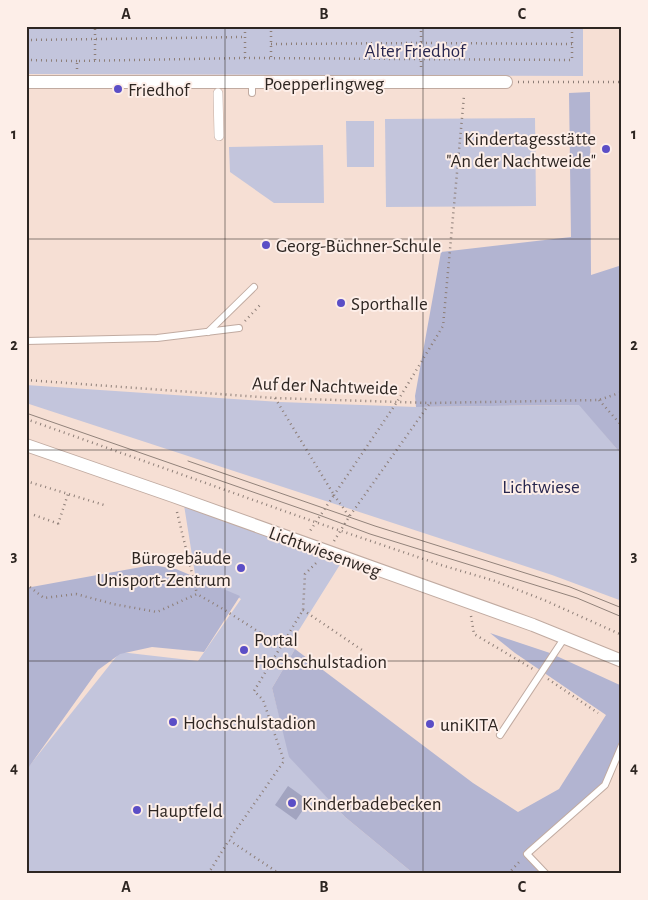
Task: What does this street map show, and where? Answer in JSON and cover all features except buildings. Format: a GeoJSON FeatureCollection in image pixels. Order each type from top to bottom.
{"type":"FeatureCollection","features":[{"type":"Feature","properties":{"kind":"street","name":"Poepperlingweg"},"geometry":{"type":"LineString","coordinates":[[26,82],[218,88],[421,82],[506,82]]}},
{"type":"Feature","properties":{"kind":"street"},"geometry":{"type":"LineString","coordinates":[[218,88],[219,136]]}},
{"type":"Feature","properties":{"kind":"street","name":"Lichtwiesenweg"},"geometry":{"type":"LineString","coordinates":[[26,445],[565,637],[622,661]]}},
{"type":"Feature","properties":{"kind":"lane"},"geometry":{"type":"LineString","coordinates":[[208,332],[254,287]]}},
{"type":"Feature","properties":{"kind":"lane"},"geometry":{"type":"LineString","coordinates":[[26,341],[157,338],[239,328]]}},
{"type":"Feature","properties":{"kind":"lane"},"geometry":{"type":"LineString","coordinates":[[500,735],[565,637]]}},
{"type":"Feature","properties":{"kind":"lane"},"geometry":{"type":"LineString","coordinates":[[546,874],[528,853],[605,786],[622,745]]}},
{"type":"Feature","properties":{"kind":"path"},"geometry":{"type":"LineString","coordinates":[[95,26],[95,60]]}},
{"type":"Feature","properties":{"kind":"path"},"geometry":{"type":"LineString","coordinates":[[244,58],[245,26]]}},
{"type":"Feature","properties":{"kind":"path"},"geometry":{"type":"LineString","coordinates":[[271,26],[271,59]]}},
{"type":"Feature","properties":{"kind":"path"},"geometry":{"type":"LineString","coordinates":[[421,26],[421,82]]}},
{"type":"Feature","properties":{"kind":"path"},"geometry":{"type":"LineString","coordinates":[[26,60],[244,58],[572,60],[572,26]]}},
{"type":"Feature","properties":{"kind":"path"},"geometry":{"type":"LineString","coordinates":[[26,40],[244,37]]}},
{"type":"Feature","properties":{"kind":"path"},"geometry":{"type":"LineString","coordinates":[[271,44],[572,44]]}},
{"type":"Feature","properties":{"kind":"path"},"geometry":{"type":"LineString","coordinates":[[77,61],[78,83]]}},
{"type":"Feature","properties":{"kind":"path"},"geometry":{"type":"LineString","coordinates":[[303,543],[315,522],[397,402],[443,326],[466,82]]}},
{"type":"Feature","properties":{"kind":"path"},"geometry":{"type":"LineString","coordinates":[[506,82],[622,82]]}},
{"type":"Feature","properties":{"kind":"path"},"geometry":{"type":"LineString","coordinates":[[251,315],[261,304]]}},
{"type":"Feature","properties":{"kind":"path","name":"Auf der Nachtweide"},"geometry":{"type":"LineString","coordinates":[[26,380],[274,398],[397,402],[599,400],[622,392]]}},
{"type":"Feature","properties":{"kind":"path"},"geometry":{"type":"LineString","coordinates":[[274,398],[349,516]]}},
{"type":"Feature","properties":{"kind":"path"},"geometry":{"type":"LineString","coordinates":[[599,400],[622,426]]}},
{"type":"Feature","properties":{"kind":"path"},"geometry":{"type":"LineString","coordinates":[[208,874],[229,840],[284,761],[263,700],[254,691],[303,610],[304,574],[328,552],[349,516],[430,402]]}},
{"type":"Feature","properties":{"kind":"path"},"geometry":{"type":"LineString","coordinates":[[26,419],[315,522],[441,565],[495,580],[622,634]]}},
{"type":"Feature","properties":{"kind":"path"},"geometry":{"type":"LineString","coordinates":[[26,481],[104,505]]}},
{"type":"Feature","properties":{"kind":"path"},"geometry":{"type":"LineString","coordinates":[[58,524],[68,494]]}},
{"type":"Feature","properties":{"kind":"path"},"geometry":{"type":"LineString","coordinates":[[173,496],[197,594],[281,646]]}},
{"type":"Feature","properties":{"kind":"path"},"geometry":{"type":"LineString","coordinates":[[34,515],[62,525]]}},
{"type":"Feature","properties":{"kind":"path"},"geometry":{"type":"LineString","coordinates":[[26,584],[44,598],[76,594],[113,604],[157,612],[197,594]]}},
{"type":"Feature","properties":{"kind":"path"},"geometry":{"type":"LineString","coordinates":[[468,602],[474,634],[528,665],[598,714]]}},
{"type":"Feature","properties":{"kind":"path"},"geometry":{"type":"LineString","coordinates":[[303,610],[362,650]]}},
{"type":"Feature","properties":{"kind":"path"},"geometry":{"type":"LineString","coordinates":[[229,840],[280,874]]}},
{"type":"Feature","properties":{"kind":"path"},"geometry":{"type":"LineString","coordinates":[[508,874],[528,853]]}},
{"type":"Feature","properties":{"kind":"green space","name":"Alter Friedhof"},"geometry":{"type":"Polygon","coordinates":[[[26,26],[583,26],[583,76],[26,74],[26,26]]]}},
{"type":"Feature","properties":{"kind":"green space"},"geometry":{"type":"Polygon","coordinates":[[[535,118],[536,206],[386,207],[385,119],[535,118]]]}},
{"type":"Feature","properties":{"kind":"green space"},"geometry":{"type":"Polygon","coordinates":[[[346,121],[374,121],[374,167],[347,167],[346,121]]]}},
{"type":"Feature","properties":{"kind":"green space"},"geometry":{"type":"Polygon","coordinates":[[[323,145],[324,203],[274,203],[230,172],[229,147],[323,145]]]}},
{"type":"Feature","properties":{"kind":"green space","name":"Lichtwiese"},"geometry":{"type":"Polygon","coordinates":[[[26,385],[280,402],[416,407],[580,405],[622,455],[622,601],[552,575],[26,403],[26,385]]]}},
{"type":"Feature","properties":{"kind":"green space","name":"Hochschulstadion"},"geometry":{"type":"Polygon","coordinates":[[[184,505],[341,563],[289,646],[295,649],[272,688],[290,757],[345,817],[414,874],[26,874],[26,770],[120,652],[198,661],[241,599],[195,574],[184,505]]]}},
{"type":"Feature","properties":{"kind":"shaded area"},"geometry":{"type":"Polygon","coordinates":[[[590,92],[591,275],[622,265],[622,455],[579,405],[416,407],[415,396],[441,252],[571,237],[569,93],[590,92]]]}},
{"type":"Feature","properties":{"kind":"shaded area"},"geometry":{"type":"Polygon","coordinates":[[[152,565],[176,569],[240,596],[204,652],[152,647],[120,654],[98,670],[26,771],[26,588],[152,565]]]}},
{"type":"Feature","properties":{"kind":"shaded area"},"geometry":{"type":"Polygon","coordinates":[[[490,633],[550,653],[622,686],[622,742],[604,784],[524,854],[543,874],[414,874],[345,817],[289,757],[272,688],[295,649],[473,783],[518,812],[559,789],[606,715],[515,653],[490,633]]]}},
{"type":"Feature","properties":{"kind":"shaded area","name":"Kinderbadebecken"},"geometry":{"type":"Polygon","coordinates":[[[288,786],[309,801],[296,820],[275,805],[288,786]]]}},
{"type":"Feature","properties":{"kind":"tram line"},"geometry":{"type":"LineString","coordinates":[[26,413],[370,534],[577,598],[622,617]]}},
{"type":"Feature","properties":{"kind":"tram line"},"geometry":{"type":"LineString","coordinates":[[188,461],[375,526],[570,587],[622,608]]}},
{"type":"Feature","properties":{"kind":"place","name":"Friedhof"},"geometry":{"type":"Point","coordinates":[118,89]}},
{"type":"Feature","properties":{"kind":"place","name":"Kindertagesstätte \"An der Nachtweide\""},"geometry":{"type":"Point","coordinates":[606,149]}},
{"type":"Feature","properties":{"kind":"place","name":"Georg-Büchner-Schule"},"geometry":{"type":"Point","coordinates":[266,245]}},
{"type":"Feature","properties":{"kind":"place","name":"Sporthalle"},"geometry":{"type":"Point","coordinates":[341,303]}},
{"type":"Feature","properties":{"kind":"place","name":"Bürogebäude Unisport-Zentrum"},"geometry":{"type":"Point","coordinates":[241,568]}},
{"type":"Feature","properties":{"kind":"place","name":"Portal Hochschulstadion"},"geometry":{"type":"Point","coordinates":[244,650]}},
{"type":"Feature","properties":{"kind":"place","name":"Hochschulstadion"},"geometry":{"type":"Point","coordinates":[173,722]}},
{"type":"Feature","properties":{"kind":"place","name":"uniKITA"},"geometry":{"type":"Point","coordinates":[430,724]}},
{"type":"Feature","properties":{"kind":"place","name":"Kinderbadebecken"},"geometry":{"type":"Point","coordinates":[292,803]}},
{"type":"Feature","properties":{"kind":"place","name":"Hauptfeld"},"geometry":{"type":"Point","coordinates":[137,810]}}]}
